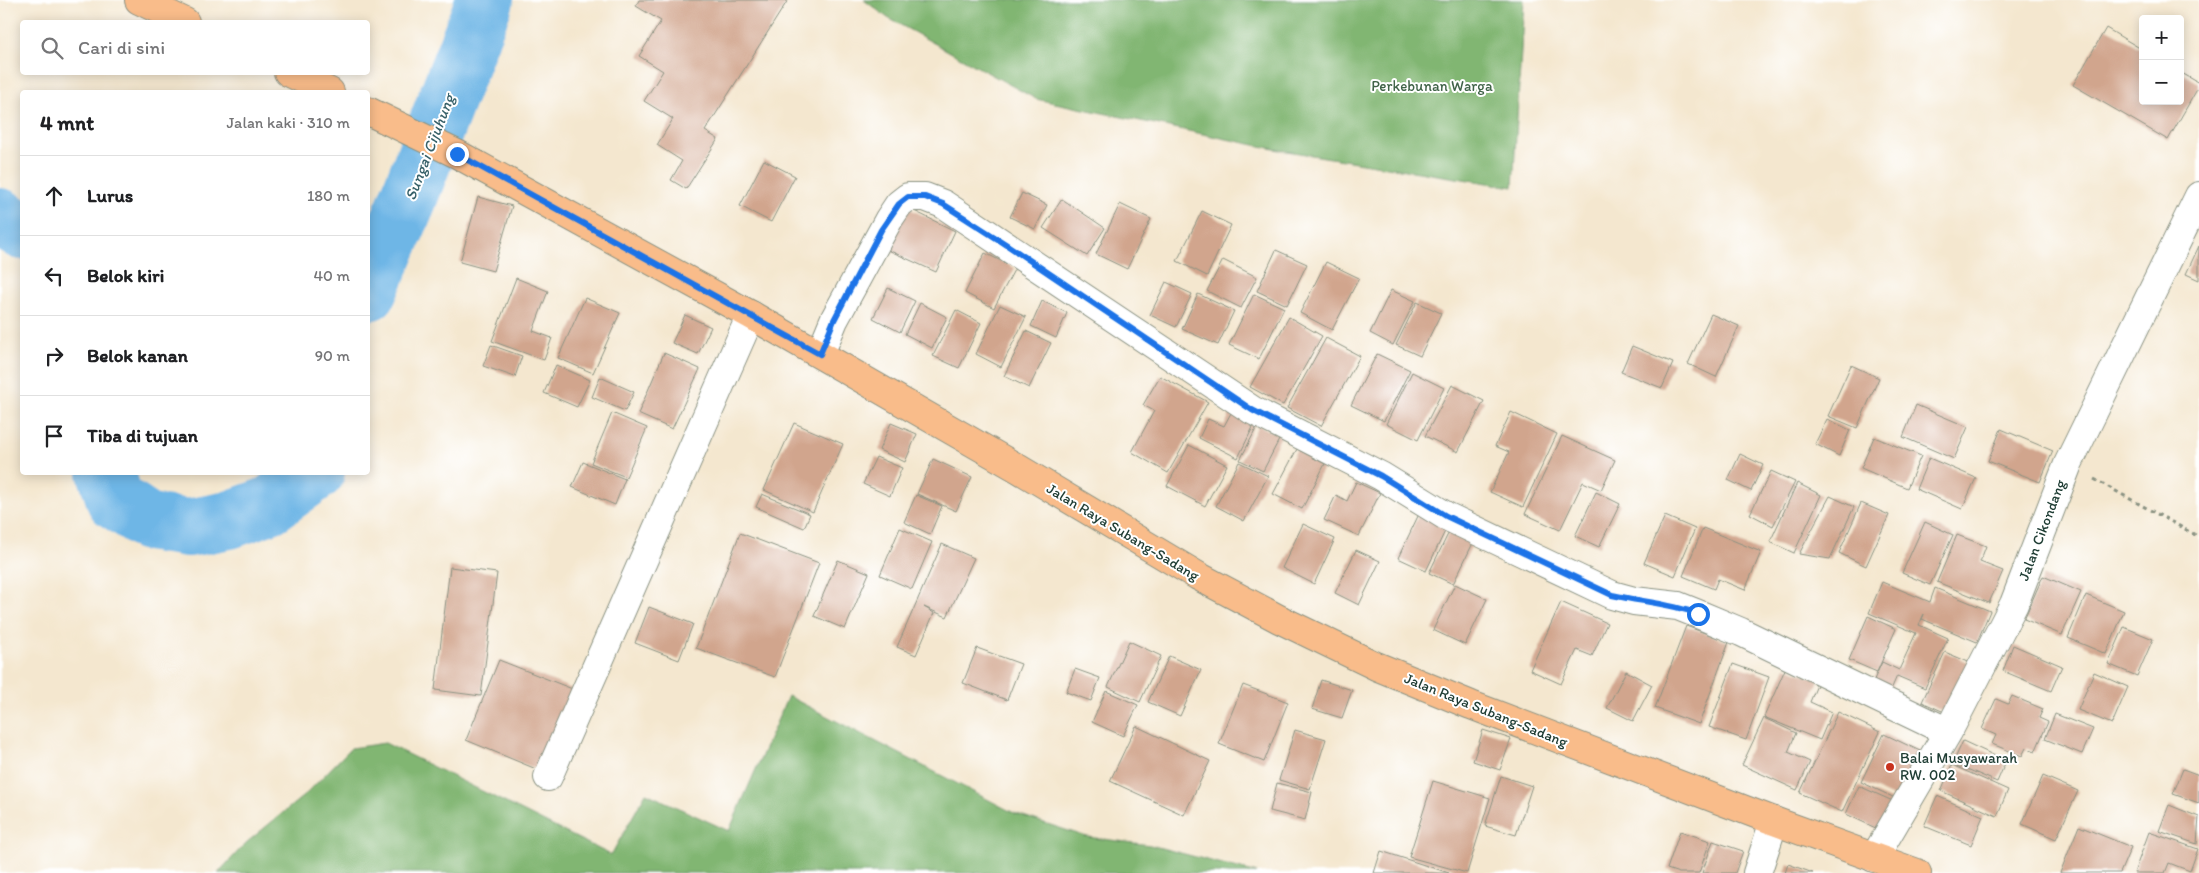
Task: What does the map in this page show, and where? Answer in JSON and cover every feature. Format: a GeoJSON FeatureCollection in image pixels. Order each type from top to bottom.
{"type":"FeatureCollection","features":[{"type":"Feature","properties":{"kind":"main road"},"geometry":{"type":"LineString","coordinates":[[139,0],[181,20]]}},
{"type":"Feature","properties":{"kind":"main road"},"geometry":{"type":"LineString","coordinates":[[294,75],[326,90]]}},
{"type":"Feature","properties":{"kind":"main road","name":"Jalan Raya Subang-Sadang"},"geometry":{"type":"LineString","coordinates":[[370,112],[457,154],[751,315],[1014,466],[1198,576],[1280,619],[1376,666],[1471,705],[1774,821],[1917,873]]}},
{"type":"Feature","properties":{"kind":"street","name":"Jalan Cikondang"},"geometry":{"type":"LineString","coordinates":[[1874,858],[1948,732],[2014,604],[2068,464],[2199,196]]}},
{"type":"Feature","properties":{"kind":"street"},"geometry":{"type":"LineString","coordinates":[[820,354],[834,320],[885,224],[899,204],[908,197],[925,197],[943,204],[1004,243],[1252,410],[1381,476],[1446,516],[1612,595],[1634,601],[1678,606],[1734,630],[1948,732]]}},
{"type":"Feature","properties":{"kind":"street"},"geometry":{"type":"LineString","coordinates":[[548,777],[751,315]]}},
{"type":"Feature","properties":{"kind":"street"},"geometry":{"type":"LineString","coordinates":[[1757,873],[1774,821]]}},
{"type":"Feature","properties":{"kind":"path"},"geometry":{"type":"LineString","coordinates":[[2068,464],[2199,537]]}},
{"type":"Feature","properties":{"kind":"green space","name":"Perkebunan Warga"},"geometry":{"type":"Polygon","coordinates":[[[864,0],[1524,0],[1513,187],[1274,149],[1036,99],[888,18],[864,0]]]}},
{"type":"Feature","properties":{"kind":"green space"},"geometry":{"type":"Polygon","coordinates":[[[788,696],[1014,813],[1087,837],[1150,845],[1257,873],[218,873],[246,843],[307,793],[351,748],[385,743],[611,855],[646,793],[729,831],[788,696]]]}},
{"type":"Feature","properties":{"kind":"building"},"geometry":{"type":"Polygon","coordinates":[[[639,0],[788,0],[705,131],[718,139],[686,189],[671,180],[682,161],[657,145],[673,119],[644,101],[663,71],[639,56],[661,21],[636,6],[639,0]]]}},
{"type":"Feature","properties":{"kind":"building"},"geometry":{"type":"Polygon","coordinates":[[[2106,28],[2139,48],[2139,105],[2184,105],[2184,74],[2199,83],[2168,140],[2073,85],[2106,28]]]}},
{"type":"Feature","properties":{"kind":"building"},"geometry":{"type":"Polygon","coordinates":[[[764,160],[795,176],[771,222],[740,206],[764,160]]]}},
{"type":"Feature","properties":{"kind":"building"},"geometry":{"type":"Polygon","coordinates":[[[1022,193],[1047,205],[1035,229],[1010,217],[1022,193]]]}},
{"type":"Feature","properties":{"kind":"building"},"geometry":{"type":"Polygon","coordinates":[[[478,197],[512,206],[493,271],[460,262],[478,197]]]}},
{"type":"Feature","properties":{"kind":"building"},"geometry":{"type":"Polygon","coordinates":[[[1062,199],[1105,228],[1087,256],[1043,228],[1062,199]]]}},
{"type":"Feature","properties":{"kind":"building"},"geometry":{"type":"Polygon","coordinates":[[[1120,204],[1151,219],[1127,269],[1096,254],[1120,204]]]}},
{"type":"Feature","properties":{"kind":"building"},"geometry":{"type":"Polygon","coordinates":[[[906,207],[955,231],[936,272],[886,249],[906,207]]]}},
{"type":"Feature","properties":{"kind":"building"},"geometry":{"type":"Polygon","coordinates":[[[1202,211],[1231,225],[1207,276],[1177,261],[1202,211]]]}},
{"type":"Feature","properties":{"kind":"building"},"geometry":{"type":"Polygon","coordinates":[[[2199,246],[2199,280],[2186,274],[2199,246]]]}},
{"type":"Feature","properties":{"kind":"building"},"geometry":{"type":"Polygon","coordinates":[[[1276,250],[1307,264],[1287,305],[1257,291],[1276,250]]]}},
{"type":"Feature","properties":{"kind":"building"},"geometry":{"type":"Polygon","coordinates":[[[985,253],[1015,268],[994,308],[965,293],[985,253]]]}},
{"type":"Feature","properties":{"kind":"building"},"geometry":{"type":"Polygon","coordinates":[[[1223,260],[1257,277],[1241,308],[1207,291],[1223,260]]]}},
{"type":"Feature","properties":{"kind":"building"},"geometry":{"type":"Polygon","coordinates":[[[1326,262],[1359,278],[1332,330],[1300,313],[1326,262]]]}},
{"type":"Feature","properties":{"kind":"building"},"geometry":{"type":"Polygon","coordinates":[[[516,278],[548,291],[533,331],[552,338],[544,360],[492,341],[516,278]]]}},
{"type":"Feature","properties":{"kind":"building"},"geometry":{"type":"Polygon","coordinates":[[[1166,282],[1192,294],[1176,327],[1150,315],[1166,282]]]}},
{"type":"Feature","properties":{"kind":"building"},"geometry":{"type":"Polygon","coordinates":[[[888,288],[915,301],[900,332],[873,318],[888,288]]]}},
{"type":"Feature","properties":{"kind":"building"},"geometry":{"type":"Polygon","coordinates":[[[1391,290],[1415,301],[1393,345],[1370,333],[1391,290]]]}},
{"type":"Feature","properties":{"kind":"building"},"geometry":{"type":"Polygon","coordinates":[[[1198,294],[1234,311],[1218,345],[1182,329],[1198,294]]]}},
{"type":"Feature","properties":{"kind":"building"},"geometry":{"type":"Polygon","coordinates":[[[1254,294],[1284,308],[1259,359],[1229,345],[1254,294]]]}},
{"type":"Feature","properties":{"kind":"building"},"geometry":{"type":"Polygon","coordinates":[[[585,298],[620,313],[593,373],[558,358],[585,298]]]}},
{"type":"Feature","properties":{"kind":"building"},"geometry":{"type":"Polygon","coordinates":[[[1042,301],[1067,313],[1056,338],[1031,326],[1042,301]]]}},
{"type":"Feature","properties":{"kind":"building"},"geometry":{"type":"Polygon","coordinates":[[[1417,302],[1441,313],[1420,356],[1396,345],[1417,302]]]}},
{"type":"Feature","properties":{"kind":"building"},"geometry":{"type":"Polygon","coordinates":[[[920,303],[947,317],[932,348],[905,334],[920,303]]]}},
{"type":"Feature","properties":{"kind":"building"},"geometry":{"type":"Polygon","coordinates":[[[1000,305],[1026,317],[1001,367],[976,354],[1000,305]]]}},
{"type":"Feature","properties":{"kind":"building"},"geometry":{"type":"Polygon","coordinates":[[[956,310],[981,323],[959,368],[933,356],[956,310]]]}},
{"type":"Feature","properties":{"kind":"building"},"geometry":{"type":"Polygon","coordinates":[[[1711,314],[1739,326],[1716,377],[1688,364],[1711,314]]]}},
{"type":"Feature","properties":{"kind":"building"},"geometry":{"type":"Polygon","coordinates":[[[685,315],[711,327],[698,354],[672,343],[685,315]]]}},
{"type":"Feature","properties":{"kind":"building"},"geometry":{"type":"Polygon","coordinates":[[[1289,317],[1322,336],[1283,405],[1250,387],[1289,317]]]}},
{"type":"Feature","properties":{"kind":"building"},"geometry":{"type":"Polygon","coordinates":[[[1026,331],[1051,343],[1029,388],[1004,376],[1026,331]]]}},
{"type":"Feature","properties":{"kind":"building"},"geometry":{"type":"Polygon","coordinates":[[[1326,338],[1360,356],[1321,426],[1287,408],[1326,338]]]}},
{"type":"Feature","properties":{"kind":"building"},"geometry":{"type":"Polygon","coordinates":[[[491,345],[522,356],[515,377],[483,366],[491,345]]]}},
{"type":"Feature","properties":{"kind":"building"},"geometry":{"type":"Polygon","coordinates":[[[1632,346],[1673,363],[1662,388],[1621,372],[1632,346]]]}},
{"type":"Feature","properties":{"kind":"building"},"geometry":{"type":"Polygon","coordinates":[[[664,353],[700,369],[672,429],[638,414],[664,353]]]}},
{"type":"Feature","properties":{"kind":"building"},"geometry":{"type":"Polygon","coordinates":[[[1377,354],[1410,370],[1384,421],[1351,405],[1377,354]]]}},
{"type":"Feature","properties":{"kind":"building"},"geometry":{"type":"Polygon","coordinates":[[[556,365],[590,380],[577,407],[544,393],[556,365]]]}},
{"type":"Feature","properties":{"kind":"building"},"geometry":{"type":"Polygon","coordinates":[[[1851,365],[1879,378],[1857,428],[1828,416],[1851,365]]]}},
{"type":"Feature","properties":{"kind":"building"},"geometry":{"type":"Polygon","coordinates":[[[1412,372],[1444,388],[1418,440],[1386,424],[1412,372]]]}},
{"type":"Feature","properties":{"kind":"building"},"geometry":{"type":"Polygon","coordinates":[[[1160,376],[1208,402],[1168,473],[1132,452],[1154,411],[1143,405],[1160,376]]]}},
{"type":"Feature","properties":{"kind":"building"},"geometry":{"type":"Polygon","coordinates":[[[600,377],[634,392],[625,411],[592,397],[600,377]]]}},
{"type":"Feature","properties":{"kind":"building"},"geometry":{"type":"Polygon","coordinates":[[[1452,385],[1484,401],[1458,452],[1425,436],[1452,385]]]}},
{"type":"Feature","properties":{"kind":"building"},"geometry":{"type":"Polygon","coordinates":[[[1916,405],[1968,427],[1954,459],[1903,437],[1916,405]]]}},
{"type":"Feature","properties":{"kind":"building"},"geometry":{"type":"Polygon","coordinates":[[[1232,411],[1255,423],[1238,458],[1199,438],[1208,419],[1224,426],[1232,411]]]}},
{"type":"Feature","properties":{"kind":"building"},"geometry":{"type":"Polygon","coordinates":[[[1511,412],[1557,434],[1523,507],[1490,492],[1509,452],[1495,446],[1511,412]]]}},
{"type":"Feature","properties":{"kind":"building"},"geometry":{"type":"Polygon","coordinates":[[[612,413],[647,428],[626,477],[591,463],[612,413]]]}},
{"type":"Feature","properties":{"kind":"building"},"geometry":{"type":"Polygon","coordinates":[[[1827,419],[1850,430],[1839,456],[1815,444],[1827,419]]]}},
{"type":"Feature","properties":{"kind":"building"},"geometry":{"type":"Polygon","coordinates":[[[794,423],[843,444],[813,512],[764,490],[794,423]]]}},
{"type":"Feature","properties":{"kind":"building"},"geometry":{"type":"Polygon","coordinates":[[[891,423],[917,434],[905,462],[879,450],[891,423]]]}},
{"type":"Feature","properties":{"kind":"building"},"geometry":{"type":"Polygon","coordinates":[[[1258,425],[1281,436],[1263,471],[1240,460],[1258,425]]]}},
{"type":"Feature","properties":{"kind":"building"},"geometry":{"type":"Polygon","coordinates":[[[2001,429],[2053,451],[2040,482],[1988,461],[2001,429]]]}},
{"type":"Feature","properties":{"kind":"building"},"geometry":{"type":"Polygon","coordinates":[[[1562,436],[1615,460],[1601,490],[1583,482],[1560,530],[1525,514],[1562,436]]]}},
{"type":"Feature","properties":{"kind":"building"},"geometry":{"type":"Polygon","coordinates":[[[1874,437],[1921,456],[1907,488],[1861,468],[1874,437]]]}},
{"type":"Feature","properties":{"kind":"building"},"geometry":{"type":"Polygon","coordinates":[[[1189,445],[1227,465],[1205,506],[1167,486],[1189,445]]]}},
{"type":"Feature","properties":{"kind":"building"},"geometry":{"type":"Polygon","coordinates":[[[1297,449],[1325,464],[1302,509],[1273,494],[1297,449]]]}},
{"type":"Feature","properties":{"kind":"building"},"geometry":{"type":"Polygon","coordinates":[[[1740,454],[1763,465],[1751,491],[1728,480],[1740,454]]]}},
{"type":"Feature","properties":{"kind":"building"},"geometry":{"type":"Polygon","coordinates":[[[876,457],[902,468],[890,496],[863,484],[876,457]]]}},
{"type":"Feature","properties":{"kind":"building"},"geometry":{"type":"Polygon","coordinates":[[[1929,458],[1976,478],[1962,509],[1916,489],[1929,458]]]}},
{"type":"Feature","properties":{"kind":"building"},"geometry":{"type":"Polygon","coordinates":[[[933,459],[972,477],[956,511],[917,494],[933,459]]]}},
{"type":"Feature","properties":{"kind":"building"},"geometry":{"type":"Polygon","coordinates":[[[583,462],[625,479],[615,505],[572,487],[583,462]]]}},
{"type":"Feature","properties":{"kind":"building"},"geometry":{"type":"Polygon","coordinates":[[[1239,462],[1268,476],[1244,521],[1216,506],[1239,462]]]}},
{"type":"Feature","properties":{"kind":"building"},"geometry":{"type":"Polygon","coordinates":[[[1771,471],[1795,482],[1773,526],[1750,514],[1771,471]]]}},
{"type":"Feature","properties":{"kind":"building"},"geometry":{"type":"Polygon","coordinates":[[[1356,482],[1380,493],[1359,536],[1324,520],[1336,495],[1347,501],[1356,482]]]}},
{"type":"Feature","properties":{"kind":"building"},"geometry":{"type":"Polygon","coordinates":[[[1797,483],[1821,495],[1794,553],[1770,542],[1797,483]]]}},
{"type":"Feature","properties":{"kind":"building"},"geometry":{"type":"Polygon","coordinates":[[[1596,492],[1620,504],[1599,547],[1575,536],[1596,492]]]}},
{"type":"Feature","properties":{"kind":"building"},"geometry":{"type":"Polygon","coordinates":[[[762,494],[810,514],[804,528],[756,507],[762,494]]]}},
{"type":"Feature","properties":{"kind":"building"},"geometry":{"type":"Polygon","coordinates":[[[916,495],[942,506],[930,534],[904,522],[916,495]]]}},
{"type":"Feature","properties":{"kind":"building"},"geometry":{"type":"Polygon","coordinates":[[[1830,496],[1854,507],[1830,559],[1799,554],[1830,496]]]}},
{"type":"Feature","properties":{"kind":"building"},"geometry":{"type":"Polygon","coordinates":[[[1861,503],[1889,515],[1866,566],[1839,553],[1861,503]]]}},
{"type":"Feature","properties":{"kind":"building"},"geometry":{"type":"Polygon","coordinates":[[[1419,514],[1447,527],[1426,571],[1398,558],[1419,514]]]}},
{"type":"Feature","properties":{"kind":"building"},"geometry":{"type":"Polygon","coordinates":[[[1665,516],[1695,529],[1675,576],[1644,563],[1665,516]]]}},
{"type":"Feature","properties":{"kind":"building"},"geometry":{"type":"Polygon","coordinates":[[[1925,522],[1953,535],[1930,585],[1902,573],[1925,522]]]}},
{"type":"Feature","properties":{"kind":"building"},"geometry":{"type":"Polygon","coordinates":[[[1303,524],[1335,539],[1314,584],[1282,568],[1303,524]]]}},
{"type":"Feature","properties":{"kind":"building"},"geometry":{"type":"Polygon","coordinates":[[[900,528],[932,542],[912,589],[880,575],[900,528]]]}},
{"type":"Feature","properties":{"kind":"building"},"geometry":{"type":"Polygon","coordinates":[[[1703,528],[1761,552],[1745,590],[1718,579],[1714,589],[1683,576],[1703,528]]]}},
{"type":"Feature","properties":{"kind":"building"},"geometry":{"type":"Polygon","coordinates":[[[1450,530],[1474,541],[1453,584],[1429,573],[1450,530]]]}},
{"type":"Feature","properties":{"kind":"building"},"geometry":{"type":"Polygon","coordinates":[[[740,533],[819,563],[775,677],[696,648],[740,533]]]}},
{"type":"Feature","properties":{"kind":"building"},"geometry":{"type":"Polygon","coordinates":[[[1957,535],[1986,546],[1980,562],[2003,571],[1989,603],[1937,582],[1957,535]]]}},
{"type":"Feature","properties":{"kind":"building"},"geometry":{"type":"Polygon","coordinates":[[[942,544],[974,558],[947,617],[924,607],[934,613],[916,655],[897,647],[942,544]]]}},
{"type":"Feature","properties":{"kind":"building"},"geometry":{"type":"Polygon","coordinates":[[[1356,550],[1380,561],[1359,605],[1335,593],[1356,550]]]}},
{"type":"Feature","properties":{"kind":"building"},"geometry":{"type":"Polygon","coordinates":[[[838,560],[869,573],[845,629],[814,616],[838,560]]]}},
{"type":"Feature","properties":{"kind":"building"},"geometry":{"type":"Polygon","coordinates":[[[450,567],[497,573],[481,696],[435,690],[450,567]]]}},
{"type":"Feature","properties":{"kind":"building"},"geometry":{"type":"Polygon","coordinates":[[[2043,576],[2081,592],[2062,635],[2024,619],[2043,576]]]}},
{"type":"Feature","properties":{"kind":"building"},"geometry":{"type":"Polygon","coordinates":[[[1882,582],[1930,602],[1935,588],[1990,611],[1977,642],[1922,619],[1924,614],[1919,625],[1948,638],[1925,688],[1897,676],[1890,692],[1872,684],[1882,662],[1899,670],[1916,633],[1869,613],[1882,582]]]}},
{"type":"Feature","properties":{"kind":"building"},"geometry":{"type":"Polygon","coordinates":[[[1455,584],[1487,599],[1465,645],[1433,630],[1455,584]]]}},
{"type":"Feature","properties":{"kind":"building"},"geometry":{"type":"Polygon","coordinates":[[[2086,595],[2124,611],[2106,654],[2068,638],[2086,595]]]}},
{"type":"Feature","properties":{"kind":"building"},"geometry":{"type":"Polygon","coordinates":[[[1561,602],[1607,623],[1592,656],[1577,650],[1561,684],[1530,670],[1561,602]]]}},
{"type":"Feature","properties":{"kind":"building"},"geometry":{"type":"Polygon","coordinates":[[[649,607],[693,624],[679,660],[635,643],[649,607]]]}},
{"type":"Feature","properties":{"kind":"building"},"geometry":{"type":"Polygon","coordinates":[[[1868,616],[1896,629],[1877,672],[1849,660],[1868,616]]]}},
{"type":"Feature","properties":{"kind":"building"},"geometry":{"type":"Polygon","coordinates":[[[1686,626],[1729,642],[1699,724],[1655,708],[1686,626]]]}},
{"type":"Feature","properties":{"kind":"building"},"geometry":{"type":"Polygon","coordinates":[[[2124,627],[2153,639],[2137,676],[2108,664],[2124,627]]]}},
{"type":"Feature","properties":{"kind":"building"},"geometry":{"type":"Polygon","coordinates":[[[1129,641],[1161,656],[1140,702],[1108,687],[1129,641]]]}},
{"type":"Feature","properties":{"kind":"building"},"geometry":{"type":"Polygon","coordinates":[[[2013,645],[2062,666],[2051,691],[2003,671],[2013,645]]]}},
{"type":"Feature","properties":{"kind":"building"},"geometry":{"type":"Polygon","coordinates":[[[977,648],[1021,664],[1007,700],[963,683],[977,648]]]}},
{"type":"Feature","properties":{"kind":"building"},"geometry":{"type":"Polygon","coordinates":[[[1945,652],[1973,664],[1951,715],[1922,702],[1945,652]]]}},
{"type":"Feature","properties":{"kind":"building"},"geometry":{"type":"Polygon","coordinates":[[[1169,656],[1201,670],[1180,716],[1148,702],[1169,656]]]}},
{"type":"Feature","properties":{"kind":"building"},"geometry":{"type":"Polygon","coordinates":[[[499,660],[575,690],[541,771],[466,740],[499,660]]]}},
{"type":"Feature","properties":{"kind":"building"},"geometry":{"type":"Polygon","coordinates":[[[1733,664],[1769,677],[1746,740],[1709,727],[1733,664]]]}},
{"type":"Feature","properties":{"kind":"building"},"geometry":{"type":"Polygon","coordinates":[[[1786,667],[1819,680],[1810,702],[1832,712],[1820,740],[1764,717],[1786,667]]]}},
{"type":"Feature","properties":{"kind":"building"},"geometry":{"type":"Polygon","coordinates":[[[1075,669],[1100,678],[1091,701],[1066,692],[1075,669]]]}},
{"type":"Feature","properties":{"kind":"building"},"geometry":{"type":"Polygon","coordinates":[[[1626,671],[1652,685],[1633,721],[1607,708],[1626,671]]]}},
{"type":"Feature","properties":{"kind":"building"},"geometry":{"type":"Polygon","coordinates":[[[2094,672],[2128,687],[2112,724],[2078,710],[2094,672]]]}},
{"type":"Feature","properties":{"kind":"building"},"geometry":{"type":"Polygon","coordinates":[[[1321,680],[1352,690],[1342,718],[1312,709],[1321,680]]]}},
{"type":"Feature","properties":{"kind":"building"},"geometry":{"type":"Polygon","coordinates":[[[1243,685],[1288,702],[1264,762],[1219,744],[1243,685]]]}},
{"type":"Feature","properties":{"kind":"building"},"geometry":{"type":"Polygon","coordinates":[[[1106,691],[1138,705],[1123,736],[1092,722],[1106,691]]]}},
{"type":"Feature","properties":{"kind":"building"},"geometry":{"type":"Polygon","coordinates":[[[2012,696],[2043,709],[2039,718],[2048,722],[2035,752],[2026,748],[2022,756],[1992,744],[1996,735],[1982,729],[1996,699],[2008,704],[2012,696]]]}},
{"type":"Feature","properties":{"kind":"building"},"geometry":{"type":"Polygon","coordinates":[[[1838,712],[1880,732],[1842,812],[1800,793],[1838,712]]]}},
{"type":"Feature","properties":{"kind":"building"},"geometry":{"type":"Polygon","coordinates":[[[2055,714],[2093,729],[2082,754],[2045,739],[2055,714]]]}},
{"type":"Feature","properties":{"kind":"building"},"geometry":{"type":"Polygon","coordinates":[[[1764,718],[1796,733],[1788,752],[1810,762],[1797,790],[1742,765],[1764,718]]]}},
{"type":"Feature","properties":{"kind":"building"},"geometry":{"type":"Polygon","coordinates":[[[1136,726],[1210,761],[1184,815],[1110,781],[1136,726]]]}},
{"type":"Feature","properties":{"kind":"building"},"geometry":{"type":"Polygon","coordinates":[[[1295,730],[1326,739],[1310,789],[1279,780],[1295,730]]]}},
{"type":"Feature","properties":{"kind":"building"},"geometry":{"type":"Polygon","coordinates":[[[1483,730],[1511,739],[1500,770],[1473,761],[1483,730]]]}},
{"type":"Feature","properties":{"kind":"building","name":"Balai Musyawarah RW. 002"},"geometry":{"type":"Polygon","coordinates":[[[1884,734],[1920,751],[1897,799],[1861,782],[1884,734]]]}},
{"type":"Feature","properties":{"kind":"building"},"geometry":{"type":"Polygon","coordinates":[[[1963,741],[2006,761],[1997,782],[1953,763],[1963,741]]]}},
{"type":"Feature","properties":{"kind":"building"},"geometry":{"type":"Polygon","coordinates":[[[1952,765],[2008,790],[1997,816],[1941,791],[1952,765]]]}},
{"type":"Feature","properties":{"kind":"building"},"geometry":{"type":"Polygon","coordinates":[[[2183,769],[2199,775],[2199,803],[2173,794],[2183,769]]]}},
{"type":"Feature","properties":{"kind":"building"},"geometry":{"type":"Polygon","coordinates":[[[1501,776],[1532,786],[1516,835],[1485,826],[1501,776]]]}},
{"type":"Feature","properties":{"kind":"building"},"geometry":{"type":"Polygon","coordinates":[[[2043,776],[2078,791],[2056,839],[2022,824],[2043,776]]]}},
{"type":"Feature","properties":{"kind":"building"},"geometry":{"type":"Polygon","coordinates":[[[1433,781],[1490,798],[1467,873],[1409,857],[1433,781]]]}},
{"type":"Feature","properties":{"kind":"building"},"geometry":{"type":"Polygon","coordinates":[[[1277,783],[1312,792],[1305,820],[1270,811],[1277,783]]]}},
{"type":"Feature","properties":{"kind":"building"},"geometry":{"type":"Polygon","coordinates":[[[1859,786],[1895,802],[1882,831],[1846,814],[1859,786]]]}},
{"type":"Feature","properties":{"kind":"building"},"geometry":{"type":"Polygon","coordinates":[[[1937,796],[1983,816],[1971,845],[1924,826],[1937,796]]]}},
{"type":"Feature","properties":{"kind":"building"},"geometry":{"type":"Polygon","coordinates":[[[2169,805],[2199,817],[2197,844],[2159,831],[2169,805]]]}},
{"type":"Feature","properties":{"kind":"building"},"geometry":{"type":"Polygon","coordinates":[[[2079,826],[2131,847],[2120,873],[2060,873],[2079,826]]]}},
{"type":"Feature","properties":{"kind":"building"},"geometry":{"type":"Polygon","coordinates":[[[1680,831],[1710,841],[1699,873],[1679,873],[1667,869],[1680,831]]]}},
{"type":"Feature","properties":{"kind":"building"},"geometry":{"type":"Polygon","coordinates":[[[2149,832],[2198,849],[2190,871],[2169,863],[2165,873],[2134,873],[2149,832]]]}},
{"type":"Feature","properties":{"kind":"building"},"geometry":{"type":"Polygon","coordinates":[[[1713,841],[1743,851],[1735,873],[1702,873],[1713,841]]]}},
{"type":"Feature","properties":{"kind":"building"},"geometry":{"type":"Polygon","coordinates":[[[1381,851],[1449,873],[1374,873],[1381,851]]]}},
{"type":"Feature","properties":{"kind":"building"},"geometry":{"type":"Polygon","coordinates":[[[1788,864],[1813,873],[1785,873],[1788,864]]]}},
{"type":"Feature","properties":{"kind":"waterway","name":"Sungai Cijuhung"},"geometry":{"type":"LineString","coordinates":[[370,287],[404,210],[485,0]]}},
{"type":"Feature","properties":{"kind":"waterway","name":"Sungai Cijuhung"},"geometry":{"type":"LineString","coordinates":[[0,217],[20,230]]}},
{"type":"Feature","properties":{"kind":"waterway","name":"Sungai Cijuhung"},"geometry":{"type":"LineString","coordinates":[[107,475],[115,500],[148,522],[188,528],[229,520],[270,505],[312,475]]}},
{"type":"Feature","properties":{"kind":"place","name":"Balai Musyawarah RW. 002"},"geometry":{"type":"Point","coordinates":[1890,767]}},
{"type":"Feature","properties":{"kind":"route"},"geometry":{"type":"LineString","coordinates":[[457,154],[820,354],[834,320],[881,230],[899,204],[908,197],[925,197],[943,204],[1004,243],[1252,410],[1381,476],[1446,516],[1612,595],[1634,601],[1678,606],[1698,614]]}}]}
